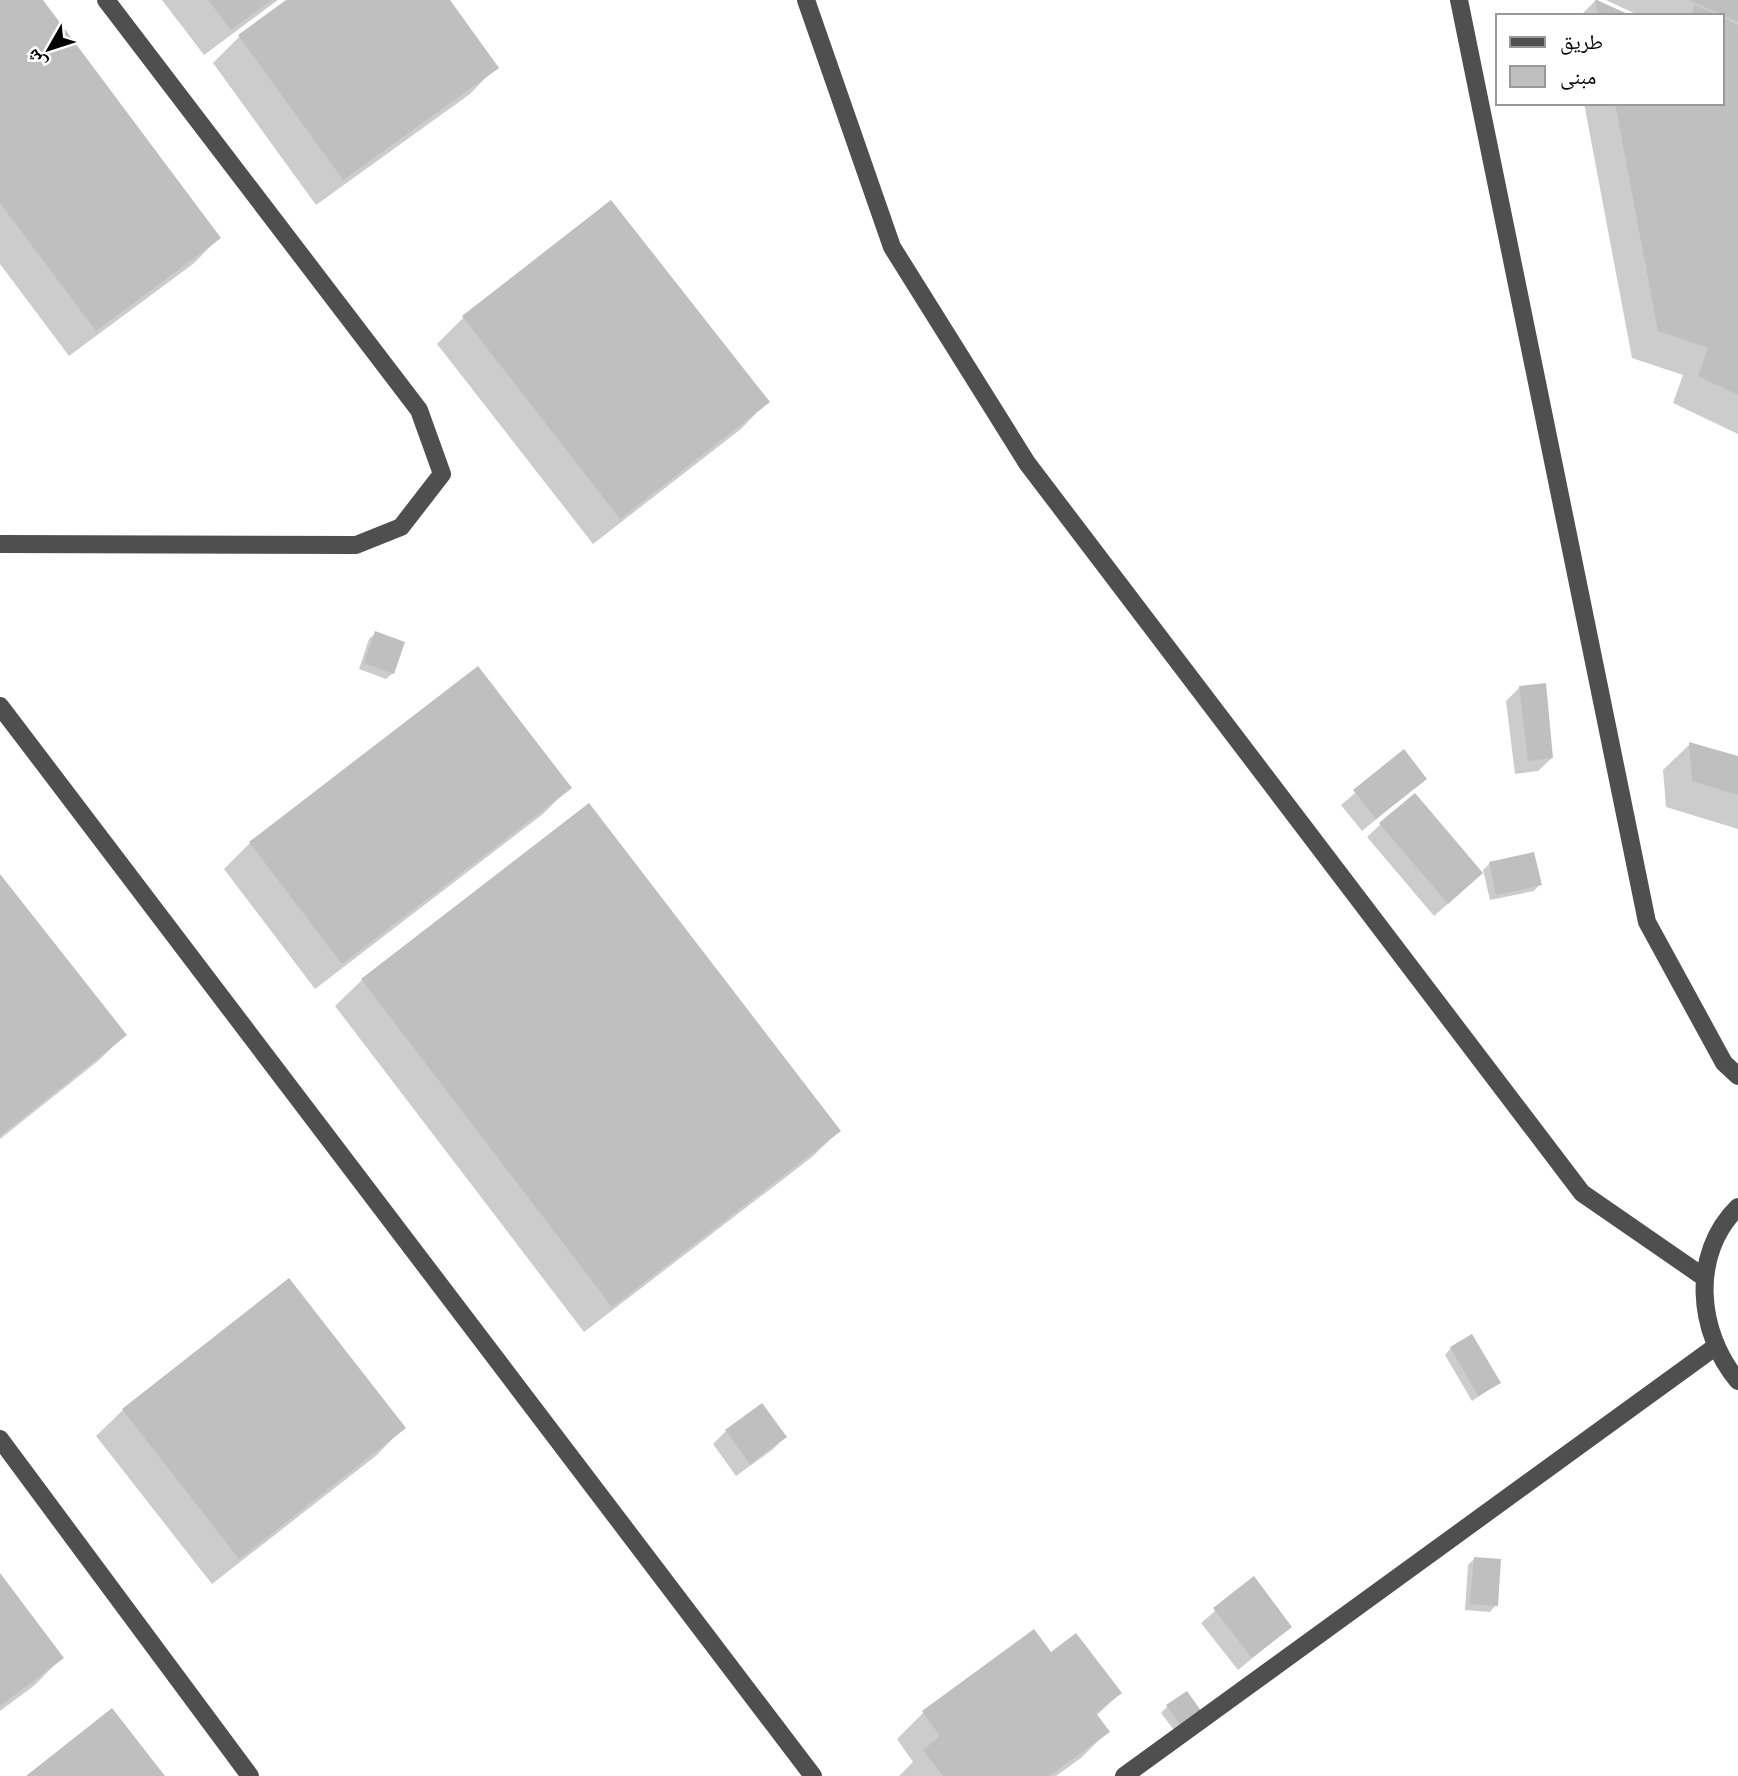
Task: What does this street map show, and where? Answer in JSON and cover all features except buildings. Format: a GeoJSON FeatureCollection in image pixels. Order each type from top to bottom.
{"type":"FeatureCollection","features":[{"type":"Feature","properties":{"kind":"street"},"geometry":{"type":"LineString","coordinates":[[0,544],[356,545],[401,527],[442,474],[419,410],[106,0]]}},
{"type":"Feature","properties":{"kind":"street"},"geometry":{"type":"LineString","coordinates":[[806,0],[892,247],[1027,463],[1582,1193],[1704,1278]]}},
{"type":"Feature","properties":{"kind":"street"},"geometry":{"type":"LineString","coordinates":[[1459,0],[1647,922],[1724,1063],[1738,1076]]}},
{"type":"Feature","properties":{"kind":"street"},"geometry":{"type":"LineString","coordinates":[[0,706],[813,1776]]}},
{"type":"Feature","properties":{"kind":"street"},"geometry":{"type":"LineString","coordinates":[[1738,1207],[1714,1241],[1704,1278],[1705,1313],[1715,1346],[1738,1381]]}},
{"type":"Feature","properties":{"kind":"street"},"geometry":{"type":"LineString","coordinates":[[1124,1776],[1715,1346]]}},
{"type":"Feature","properties":{"kind":"street"},"geometry":{"type":"LineString","coordinates":[[0,1438],[250,1776]]}}]}
